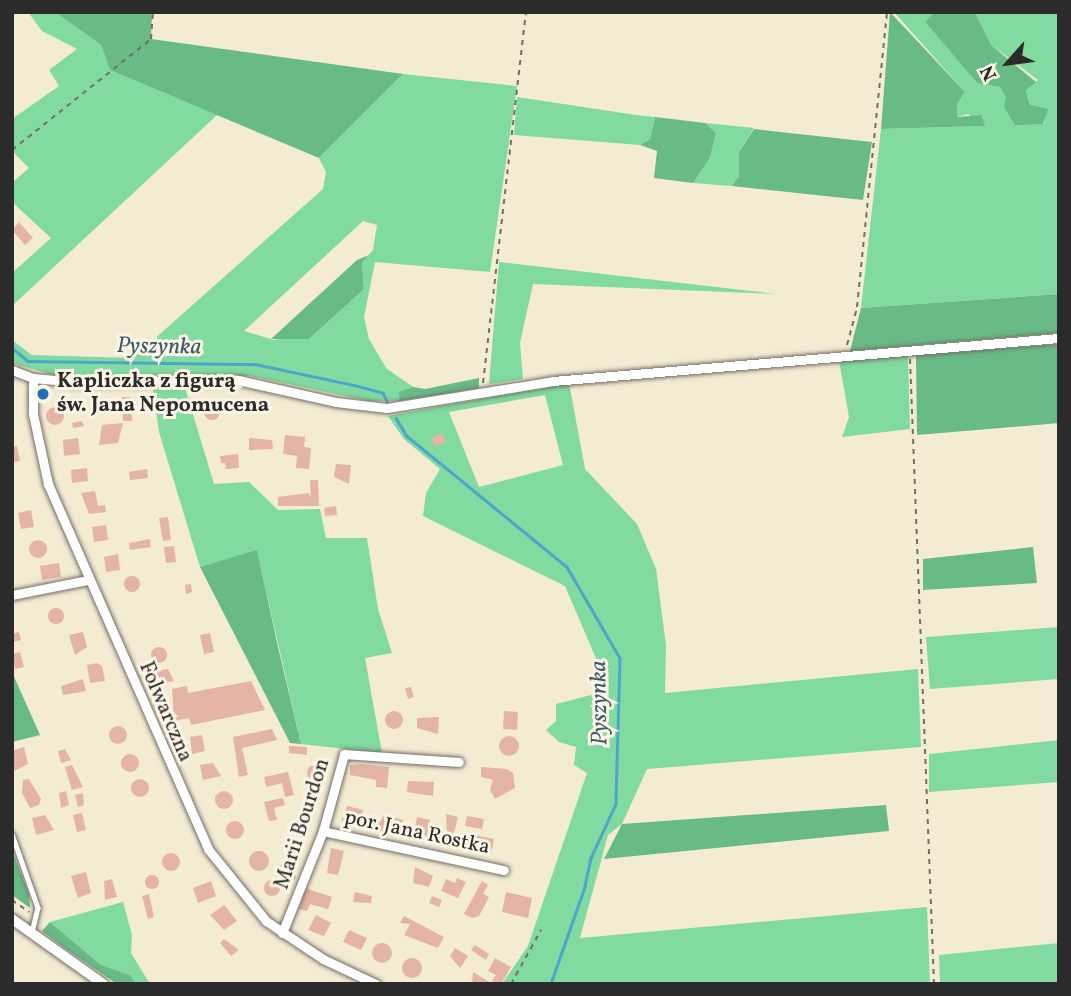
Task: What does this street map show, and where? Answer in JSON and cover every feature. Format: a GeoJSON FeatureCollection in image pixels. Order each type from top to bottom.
{"type":"FeatureCollection","features":[{"type":"Feature","properties":{"kind":"street"},"geometry":{"type":"LineString","coordinates":[[12,370],[33,378],[77,382],[238,380],[336,402],[387,408],[484,391],[1059,338]]}},
{"type":"Feature","properties":{"kind":"street","name":"Folwarczna"},"geometry":{"type":"LineString","coordinates":[[33,378],[33,414],[43,464],[88,580],[208,849],[245,900],[282,933],[376,984]]}},
{"type":"Feature","properties":{"kind":"street"},"geometry":{"type":"LineString","coordinates":[[12,595],[88,580]]}},
{"type":"Feature","properties":{"kind":"street","name":"Marii Bourdon"},"geometry":{"type":"LineString","coordinates":[[282,933],[323,831],[344,754],[459,762]]}},
{"type":"Feature","properties":{"kind":"street","name":"por. Jana Rostka"},"geometry":{"type":"LineString","coordinates":[[323,831],[503,870]]}},
{"type":"Feature","properties":{"kind":"street"},"geometry":{"type":"LineString","coordinates":[[14,924],[31,932],[103,984]]}},
{"type":"Feature","properties":{"kind":"lane"},"geometry":{"type":"LineString","coordinates":[[12,834],[34,891],[38,918],[31,932]]}},
{"type":"Feature","properties":{"kind":"path"},"geometry":{"type":"LineString","coordinates":[[12,150],[151,39],[153,12]]}},
{"type":"Feature","properties":{"kind":"path"},"geometry":{"type":"LineString","coordinates":[[484,391],[526,12]]}},
{"type":"Feature","properties":{"kind":"path"},"geometry":{"type":"LineString","coordinates":[[844,356],[857,307],[887,12]]}},
{"type":"Feature","properties":{"kind":"path"},"geometry":{"type":"LineString","coordinates":[[910,350],[934,984]]}},
{"type":"Feature","properties":{"kind":"path"},"geometry":{"type":"LineString","coordinates":[[12,900],[38,918]]}},
{"type":"Feature","properties":{"kind":"path"},"geometry":{"type":"LineString","coordinates":[[511,984],[541,930]]}},
{"type":"Feature","properties":{"kind":"green space"},"geometry":{"type":"Polygon","coordinates":[[[28,12],[55,12],[101,45],[110,70],[217,115],[12,306],[12,273],[51,238],[12,202],[12,183],[29,168],[12,151],[12,119],[59,86],[49,70],[77,49],[42,31],[28,12]]]}},
{"type":"Feature","properties":{"kind":"green space"},"geometry":{"type":"Polygon","coordinates":[[[55,12],[152,12],[151,39],[403,74],[319,158],[110,70],[101,45],[55,12]]]}},
{"type":"Feature","properties":{"kind":"green space"},"geometry":{"type":"Polygon","coordinates":[[[890,12],[965,92],[957,104],[957,117],[981,115],[985,126],[881,129],[890,12]]]}},
{"type":"Feature","properties":{"kind":"green space"},"geometry":{"type":"Polygon","coordinates":[[[894,12],[934,12],[925,22],[977,83],[1000,87],[1044,124],[1045,117],[1030,105],[1026,89],[1038,80],[991,45],[975,12],[1059,12],[1059,294],[861,308],[881,129],[985,126],[968,114],[957,117],[957,104],[965,92],[894,12]]]}},
{"type":"Feature","properties":{"kind":"green space"},"geometry":{"type":"Polygon","coordinates":[[[934,12],[975,12],[991,45],[1036,82],[1026,90],[1030,105],[1048,109],[1043,124],[1015,125],[1004,107],[1006,97],[1000,87],[977,83],[925,22],[934,12]]]}},
{"type":"Feature","properties":{"kind":"green space"},"geometry":{"type":"Polygon","coordinates":[[[403,74],[517,86],[490,272],[375,262],[364,317],[369,339],[386,368],[413,387],[400,392],[400,401],[369,401],[250,376],[57,376],[12,363],[12,340],[32,355],[133,358],[323,189],[326,172],[319,158],[403,74]],[[363,221],[244,331],[274,340],[289,336],[309,339],[364,289],[362,263],[373,250],[377,225],[363,221]]]}},
{"type":"Feature","properties":{"kind":"green space"},"geometry":{"type":"Polygon","coordinates":[[[517,97],[655,117],[650,139],[640,145],[514,135],[517,97]]]}},
{"type":"Feature","properties":{"kind":"green space"},"geometry":{"type":"Polygon","coordinates":[[[655,117],[705,123],[716,133],[710,158],[693,183],[654,178],[657,151],[640,145],[650,139],[655,117]]]}},
{"type":"Feature","properties":{"kind":"green space"},"geometry":{"type":"Polygon","coordinates":[[[705,123],[754,128],[739,152],[739,176],[732,186],[693,183],[710,158],[716,133],[705,123]]]}},
{"type":"Feature","properties":{"kind":"green space"},"geometry":{"type":"Polygon","coordinates":[[[754,129],[872,142],[863,200],[732,186],[739,176],[739,152],[754,129]]]}},
{"type":"Feature","properties":{"kind":"green space"},"geometry":{"type":"Polygon","coordinates":[[[369,255],[362,263],[364,289],[309,339],[271,339],[357,260],[369,255]]]}},
{"type":"Feature","properties":{"kind":"green space"},"geometry":{"type":"Polygon","coordinates":[[[499,262],[776,294],[533,284],[520,343],[523,379],[489,384],[499,262]]]}},
{"type":"Feature","properties":{"kind":"green space"},"geometry":{"type":"Polygon","coordinates":[[[1059,294],[1059,333],[850,351],[861,308],[1059,294]]]}},
{"type":"Feature","properties":{"kind":"green space"},"geometry":{"type":"Polygon","coordinates":[[[1059,344],[1059,423],[917,435],[916,355],[1059,344]]]}},
{"type":"Feature","properties":{"kind":"green space"},"geometry":{"type":"Polygon","coordinates":[[[908,355],[910,429],[842,437],[849,417],[839,361],[908,355]]]}},
{"type":"Feature","properties":{"kind":"green space"},"geometry":{"type":"Polygon","coordinates":[[[479,378],[479,388],[400,401],[399,392],[413,387],[425,389],[479,378]]]}},
{"type":"Feature","properties":{"kind":"green space"},"geometry":{"type":"Polygon","coordinates":[[[569,383],[585,469],[637,524],[656,569],[666,645],[665,693],[918,669],[921,747],[647,769],[622,824],[608,835],[580,938],[927,907],[930,984],[502,984],[528,946],[587,773],[574,765],[576,747],[559,742],[546,730],[556,721],[556,704],[595,694],[602,687],[601,670],[565,586],[423,516],[426,493],[440,469],[404,439],[388,416],[569,383]],[[545,395],[449,412],[479,487],[563,465],[545,395]]]}},
{"type":"Feature","properties":{"kind":"green space"},"geometry":{"type":"Polygon","coordinates":[[[185,388],[214,484],[249,482],[278,510],[320,509],[326,538],[367,538],[378,609],[392,653],[365,658],[382,753],[301,744],[257,551],[200,567],[159,432],[153,390],[185,388]]]}},
{"type":"Feature","properties":{"kind":"green space"},"geometry":{"type":"Polygon","coordinates":[[[1033,547],[1037,583],[923,590],[923,559],[1033,547]]]}},
{"type":"Feature","properties":{"kind":"green space"},"geometry":{"type":"Polygon","coordinates":[[[257,550],[301,744],[290,743],[200,567],[257,550]]]}},
{"type":"Feature","properties":{"kind":"green space"},"geometry":{"type":"Polygon","coordinates":[[[1059,627],[1059,679],[930,689],[926,637],[1059,627]]]}},
{"type":"Feature","properties":{"kind":"green space"},"geometry":{"type":"Polygon","coordinates":[[[12,672],[40,735],[12,742],[12,672]]]}},
{"type":"Feature","properties":{"kind":"green space"},"geometry":{"type":"Polygon","coordinates":[[[1059,740],[1059,782],[929,792],[929,754],[1059,740]]]}},
{"type":"Feature","properties":{"kind":"green space"},"geometry":{"type":"Polygon","coordinates":[[[886,805],[889,831],[604,859],[622,824],[886,805]]]}},
{"type":"Feature","properties":{"kind":"green space"},"geometry":{"type":"Polygon","coordinates":[[[12,850],[29,894],[30,908],[12,895],[12,850]]]}},
{"type":"Feature","properties":{"kind":"green space"},"geometry":{"type":"Polygon","coordinates":[[[123,902],[132,935],[131,953],[150,984],[136,984],[130,975],[101,965],[50,922],[123,902]]]}},
{"type":"Feature","properties":{"kind":"green space"},"geometry":{"type":"Polygon","coordinates":[[[50,922],[101,965],[130,975],[136,984],[117,984],[66,949],[42,931],[50,922]]]}},
{"type":"Feature","properties":{"kind":"green space"},"geometry":{"type":"Polygon","coordinates":[[[1059,943],[1059,984],[940,984],[939,955],[1059,943]]]}},
{"type":"Feature","properties":{"kind":"building"},"geometry":{"type":"Polygon","coordinates":[[[19,222],[33,238],[25,245],[12,230],[19,222]]]}},
{"type":"Feature","properties":{"kind":"building"},"geometry":{"type":"Polygon","coordinates":[[[122,397],[131,397],[132,421],[123,421],[122,397]]]}},
{"type":"Feature","properties":{"kind":"building"},"geometry":{"type":"Polygon","coordinates":[[[261,399],[263,410],[248,412],[247,401],[261,399]]]}},
{"type":"Feature","properties":{"kind":"building"},"geometry":{"type":"Polygon","coordinates":[[[209,404],[215,404],[220,412],[218,418],[209,420],[204,415],[204,409],[209,404]]]}},
{"type":"Feature","properties":{"kind":"building"},"geometry":{"type":"Polygon","coordinates":[[[55,407],[61,410],[64,416],[61,422],[55,425],[49,422],[46,416],[49,410],[55,407]]]}},
{"type":"Feature","properties":{"kind":"building"},"geometry":{"type":"Polygon","coordinates":[[[82,421],[84,426],[73,428],[72,423],[82,421]]]}},
{"type":"Feature","properties":{"kind":"building"},"geometry":{"type":"Polygon","coordinates":[[[123,423],[118,443],[99,445],[102,425],[123,423]]]}},
{"type":"Feature","properties":{"kind":"building"},"geometry":{"type":"Polygon","coordinates":[[[442,433],[446,442],[435,447],[431,438],[442,433]]]}},
{"type":"Feature","properties":{"kind":"building"},"geometry":{"type":"Polygon","coordinates":[[[285,435],[305,437],[304,447],[311,448],[309,469],[296,468],[297,456],[283,454],[285,435]]]}},
{"type":"Feature","properties":{"kind":"building"},"geometry":{"type":"Polygon","coordinates":[[[78,438],[80,454],[64,456],[63,440],[78,438]]]}},
{"type":"Feature","properties":{"kind":"building"},"geometry":{"type":"Polygon","coordinates":[[[249,438],[272,440],[273,449],[249,450],[249,438]]]}},
{"type":"Feature","properties":{"kind":"building"},"geometry":{"type":"Polygon","coordinates":[[[17,446],[20,461],[12,462],[12,447],[17,446]]]}},
{"type":"Feature","properties":{"kind":"building"},"geometry":{"type":"Polygon","coordinates":[[[238,454],[239,468],[226,469],[225,463],[221,463],[220,456],[238,454]]]}},
{"type":"Feature","properties":{"kind":"building"},"geometry":{"type":"Polygon","coordinates":[[[336,464],[351,465],[349,484],[334,477],[336,464]]]}},
{"type":"Feature","properties":{"kind":"building"},"geometry":{"type":"Polygon","coordinates":[[[87,468],[88,481],[72,483],[71,470],[87,468]]]}},
{"type":"Feature","properties":{"kind":"building"},"geometry":{"type":"Polygon","coordinates":[[[147,469],[148,478],[130,480],[129,472],[147,469]]]}},
{"type":"Feature","properties":{"kind":"building"},"geometry":{"type":"Polygon","coordinates":[[[310,480],[318,480],[319,506],[278,506],[278,497],[309,493],[311,498],[310,480]]]}},
{"type":"Feature","properties":{"kind":"building"},"geometry":{"type":"Polygon","coordinates":[[[95,491],[98,506],[105,505],[106,512],[89,514],[81,493],[95,491]]]}},
{"type":"Feature","properties":{"kind":"building"},"geometry":{"type":"Polygon","coordinates":[[[336,506],[337,515],[325,516],[324,508],[336,506]]]}},
{"type":"Feature","properties":{"kind":"building"},"geometry":{"type":"Polygon","coordinates":[[[31,510],[34,527],[21,529],[18,513],[31,510]]]}},
{"type":"Feature","properties":{"kind":"building"},"geometry":{"type":"Polygon","coordinates":[[[168,517],[171,540],[163,541],[159,518],[168,517]]]}},
{"type":"Feature","properties":{"kind":"building"},"geometry":{"type":"Polygon","coordinates":[[[106,525],[108,540],[94,542],[92,527],[106,525]]]}},
{"type":"Feature","properties":{"kind":"building"},"geometry":{"type":"Polygon","coordinates":[[[150,539],[151,547],[130,550],[129,543],[150,539]]]}},
{"type":"Feature","properties":{"kind":"building"},"geometry":{"type":"Polygon","coordinates":[[[38,540],[44,543],[47,549],[44,555],[38,558],[32,555],[29,549],[32,543],[38,540]]]}},
{"type":"Feature","properties":{"kind":"building"},"geometry":{"type":"Polygon","coordinates":[[[174,546],[176,562],[166,563],[164,547],[174,546]]]}},
{"type":"Feature","properties":{"kind":"building"},"geometry":{"type":"Polygon","coordinates":[[[118,554],[120,570],[106,572],[104,557],[118,554]]]}},
{"type":"Feature","properties":{"kind":"building"},"geometry":{"type":"Polygon","coordinates":[[[59,563],[61,577],[42,580],[40,566],[59,563]]]}},
{"type":"Feature","properties":{"kind":"building"},"geometry":{"type":"Polygon","coordinates":[[[132,576],[138,578],[138,590],[132,592],[126,590],[124,584],[126,578],[132,576]]]}},
{"type":"Feature","properties":{"kind":"building"},"geometry":{"type":"Polygon","coordinates":[[[191,584],[192,592],[186,594],[185,585],[191,584]]]}},
{"type":"Feature","properties":{"kind":"building"},"geometry":{"type":"Polygon","coordinates":[[[56,608],[64,616],[56,624],[48,616],[56,608]]]}},
{"type":"Feature","properties":{"kind":"building"},"geometry":{"type":"Polygon","coordinates":[[[19,632],[21,640],[12,642],[12,634],[19,632]]]}},
{"type":"Feature","properties":{"kind":"building"},"geometry":{"type":"Polygon","coordinates":[[[83,632],[87,647],[75,655],[69,635],[83,632]]]}},
{"type":"Feature","properties":{"kind":"building"},"geometry":{"type":"Polygon","coordinates":[[[210,633],[214,652],[204,654],[200,635],[210,633]]]}},
{"type":"Feature","properties":{"kind":"building"},"geometry":{"type":"Polygon","coordinates":[[[156,647],[162,647],[167,655],[165,661],[156,663],[151,658],[151,652],[156,647]]]}},
{"type":"Feature","properties":{"kind":"building"},"geometry":{"type":"Polygon","coordinates":[[[20,652],[24,667],[15,669],[12,654],[20,652]]]}},
{"type":"Feature","properties":{"kind":"building"},"geometry":{"type":"Polygon","coordinates":[[[97,663],[102,666],[105,681],[90,683],[87,665],[97,663]]]}},
{"type":"Feature","properties":{"kind":"building"},"geometry":{"type":"Polygon","coordinates":[[[168,669],[174,681],[158,684],[156,671],[168,669]]]}},
{"type":"Feature","properties":{"kind":"building"},"geometry":{"type":"Polygon","coordinates":[[[83,679],[86,691],[63,695],[61,686],[83,679]]]}},
{"type":"Feature","properties":{"kind":"building"},"geometry":{"type":"Polygon","coordinates":[[[251,681],[265,710],[191,725],[189,718],[174,721],[172,689],[187,686],[188,693],[251,681]]]}},
{"type":"Feature","properties":{"kind":"building"},"geometry":{"type":"Polygon","coordinates":[[[411,687],[414,697],[408,699],[405,688],[411,687]]]}},
{"type":"Feature","properties":{"kind":"building"},"geometry":{"type":"Polygon","coordinates":[[[394,711],[400,714],[403,720],[400,726],[394,729],[388,726],[385,720],[388,714],[394,711]]]}},
{"type":"Feature","properties":{"kind":"building"},"geometry":{"type":"Polygon","coordinates":[[[504,711],[518,712],[517,730],[503,729],[504,711]]]}},
{"type":"Feature","properties":{"kind":"building"},"geometry":{"type":"Polygon","coordinates":[[[439,717],[438,734],[417,728],[417,718],[439,717]]]}},
{"type":"Feature","properties":{"kind":"building"},"geometry":{"type":"Polygon","coordinates":[[[118,726],[124,729],[127,735],[124,741],[118,744],[112,741],[109,735],[112,729],[118,726]]]}},
{"type":"Feature","properties":{"kind":"building"},"geometry":{"type":"Polygon","coordinates":[[[272,729],[277,740],[242,748],[248,775],[239,777],[233,737],[272,729]]]}},
{"type":"Feature","properties":{"kind":"building"},"geometry":{"type":"Polygon","coordinates":[[[202,735],[205,751],[192,754],[190,737],[202,735]]]}},
{"type":"Feature","properties":{"kind":"building"},"geometry":{"type":"Polygon","coordinates":[[[509,736],[516,739],[519,746],[516,753],[509,756],[502,753],[499,746],[502,739],[509,736]]]}},
{"type":"Feature","properties":{"kind":"building"},"geometry":{"type":"Polygon","coordinates":[[[289,746],[307,747],[307,755],[289,753],[289,746]]]}},
{"type":"Feature","properties":{"kind":"building"},"geometry":{"type":"Polygon","coordinates":[[[24,747],[28,764],[12,772],[12,751],[24,747]]]}},
{"type":"Feature","properties":{"kind":"building"},"geometry":{"type":"Polygon","coordinates":[[[65,749],[71,760],[61,763],[58,751],[65,749]]]}},
{"type":"Feature","properties":{"kind":"building"},"geometry":{"type":"Polygon","coordinates":[[[130,754],[136,757],[139,763],[136,769],[130,772],[124,769],[121,763],[124,757],[130,754]]]}},
{"type":"Feature","properties":{"kind":"building"},"geometry":{"type":"Polygon","coordinates":[[[213,763],[221,776],[203,780],[200,765],[213,763]]]}},
{"type":"Feature","properties":{"kind":"building"},"geometry":{"type":"Polygon","coordinates":[[[72,765],[83,787],[72,790],[65,767],[72,765]]]}},
{"type":"Feature","properties":{"kind":"building"},"geometry":{"type":"Polygon","coordinates":[[[312,765],[318,765],[323,773],[321,779],[312,781],[307,776],[307,770],[312,765]]]}},
{"type":"Feature","properties":{"kind":"building"},"geometry":{"type":"Polygon","coordinates":[[[350,765],[389,767],[387,788],[376,787],[376,780],[350,775],[350,765]]]}},
{"type":"Feature","properties":{"kind":"building"},"geometry":{"type":"Polygon","coordinates":[[[481,767],[507,769],[513,773],[515,788],[495,799],[490,790],[493,780],[481,777],[481,767]]]}},
{"type":"Feature","properties":{"kind":"building"},"geometry":{"type":"Polygon","coordinates":[[[288,772],[294,795],[285,797],[282,783],[266,787],[264,777],[288,772]]]}},
{"type":"Feature","properties":{"kind":"building"},"geometry":{"type":"Polygon","coordinates":[[[29,779],[41,799],[39,805],[30,808],[22,793],[23,780],[29,779]]]}},
{"type":"Feature","properties":{"kind":"building"},"geometry":{"type":"Polygon","coordinates":[[[136,779],[144,779],[149,788],[147,795],[136,797],[131,792],[131,784],[136,779]]]}},
{"type":"Feature","properties":{"kind":"building"},"geometry":{"type":"Polygon","coordinates":[[[408,781],[434,782],[433,796],[407,792],[408,781]]]}},
{"type":"Feature","properties":{"kind":"building"},"geometry":{"type":"Polygon","coordinates":[[[66,791],[69,805],[61,808],[59,793],[66,791]]]}},
{"type":"Feature","properties":{"kind":"building"},"geometry":{"type":"Polygon","coordinates":[[[224,791],[230,794],[233,800],[230,806],[224,809],[218,806],[215,800],[218,794],[224,791]]]}},
{"type":"Feature","properties":{"kind":"building"},"geometry":{"type":"Polygon","coordinates":[[[83,793],[84,805],[78,807],[75,795],[83,793]]]}},
{"type":"Feature","properties":{"kind":"building"},"geometry":{"type":"Polygon","coordinates":[[[283,798],[285,805],[274,808],[277,820],[269,821],[264,802],[283,798]]]}},
{"type":"Feature","properties":{"kind":"building"},"geometry":{"type":"Polygon","coordinates":[[[347,806],[363,810],[362,818],[380,822],[384,815],[403,820],[399,835],[341,821],[347,806]]]}},
{"type":"Feature","properties":{"kind":"building"},"geometry":{"type":"Polygon","coordinates":[[[82,813],[86,830],[77,832],[73,815],[82,813]]]}},
{"type":"Feature","properties":{"kind":"building"},"geometry":{"type":"Polygon","coordinates":[[[446,814],[458,817],[454,833],[447,831],[446,814]]]}},
{"type":"Feature","properties":{"kind":"building"},"geometry":{"type":"Polygon","coordinates":[[[45,815],[54,830],[36,835],[32,818],[45,815]]]}},
{"type":"Feature","properties":{"kind":"building"},"geometry":{"type":"Polygon","coordinates":[[[467,816],[484,819],[482,829],[465,826],[467,816]]]}},
{"type":"Feature","properties":{"kind":"building"},"geometry":{"type":"Polygon","coordinates":[[[417,817],[430,820],[427,837],[414,835],[417,817]]]}},
{"type":"Feature","properties":{"kind":"building"},"geometry":{"type":"Polygon","coordinates":[[[235,821],[243,826],[244,830],[239,838],[235,839],[227,834],[226,830],[231,822],[235,821]]]}},
{"type":"Feature","properties":{"kind":"building"},"geometry":{"type":"Polygon","coordinates":[[[471,834],[494,839],[491,854],[468,849],[471,834]]]}},
{"type":"Feature","properties":{"kind":"building"},"geometry":{"type":"Polygon","coordinates":[[[331,848],[344,851],[338,875],[327,873],[331,848]]]}},
{"type":"Feature","properties":{"kind":"building"},"geometry":{"type":"Polygon","coordinates":[[[259,851],[266,854],[269,861],[266,868],[259,871],[252,868],[249,861],[252,854],[259,851]]]}},
{"type":"Feature","properties":{"kind":"building"},"geometry":{"type":"Polygon","coordinates":[[[171,853],[177,856],[180,862],[177,868],[171,871],[165,868],[162,862],[165,856],[171,853]]]}},
{"type":"Feature","properties":{"kind":"building"},"geometry":{"type":"Polygon","coordinates":[[[293,863],[296,879],[283,881],[280,865],[293,863]]]}},
{"type":"Feature","properties":{"kind":"building"},"geometry":{"type":"Polygon","coordinates":[[[415,867],[433,876],[429,887],[413,883],[415,867]]]}},
{"type":"Feature","properties":{"kind":"building"},"geometry":{"type":"Polygon","coordinates":[[[86,872],[91,893],[78,898],[71,876],[86,872]]]}},
{"type":"Feature","properties":{"kind":"building"},"geometry":{"type":"Polygon","coordinates":[[[149,875],[155,875],[159,882],[155,889],[149,889],[145,885],[145,879],[149,875]]]}},
{"type":"Feature","properties":{"kind":"building"},"geometry":{"type":"Polygon","coordinates":[[[457,878],[466,882],[458,898],[441,891],[446,879],[455,883],[457,878]]]}},
{"type":"Feature","properties":{"kind":"building"},"geometry":{"type":"Polygon","coordinates":[[[112,879],[117,897],[105,900],[104,881],[112,879]]]}},
{"type":"Feature","properties":{"kind":"building"},"geometry":{"type":"Polygon","coordinates":[[[269,880],[275,880],[280,888],[278,894],[269,896],[264,891],[264,885],[269,880]]]}},
{"type":"Feature","properties":{"kind":"building"},"geometry":{"type":"Polygon","coordinates":[[[211,881],[216,896],[198,903],[193,888],[211,881]]]}},
{"type":"Feature","properties":{"kind":"building"},"geometry":{"type":"Polygon","coordinates":[[[482,881],[488,885],[483,894],[489,897],[479,916],[472,918],[464,914],[482,881]]]}},
{"type":"Feature","properties":{"kind":"building"},"geometry":{"type":"Polygon","coordinates":[[[305,888],[332,897],[328,909],[310,904],[307,911],[299,909],[305,888]]]}},
{"type":"Feature","properties":{"kind":"building"},"geometry":{"type":"Polygon","coordinates":[[[355,892],[372,896],[371,903],[353,902],[355,892]]]}},
{"type":"Feature","properties":{"kind":"building"},"geometry":{"type":"Polygon","coordinates":[[[506,892],[532,898],[528,918],[502,912],[506,892]]]}},
{"type":"Feature","properties":{"kind":"building"},"geometry":{"type":"Polygon","coordinates":[[[149,894],[154,917],[148,919],[142,896],[149,894]]]}},
{"type":"Feature","properties":{"kind":"building"},"geometry":{"type":"Polygon","coordinates":[[[432,896],[442,900],[439,907],[429,903],[432,896]]]}},
{"type":"Feature","properties":{"kind":"building"},"geometry":{"type":"Polygon","coordinates":[[[224,905],[237,921],[224,930],[210,915],[224,905]]]}},
{"type":"Feature","properties":{"kind":"building"},"geometry":{"type":"Polygon","coordinates":[[[316,915],[331,923],[324,936],[308,930],[316,915]]]}},
{"type":"Feature","properties":{"kind":"building"},"geometry":{"type":"Polygon","coordinates":[[[404,916],[444,937],[438,948],[404,935],[410,924],[400,923],[404,916]]]}},
{"type":"Feature","properties":{"kind":"building"},"geometry":{"type":"Polygon","coordinates":[[[349,930],[367,938],[361,950],[343,942],[349,930]]]}},
{"type":"Feature","properties":{"kind":"building"},"geometry":{"type":"Polygon","coordinates":[[[224,939],[239,950],[231,956],[220,943],[224,939]]]}},
{"type":"Feature","properties":{"kind":"building"},"geometry":{"type":"Polygon","coordinates":[[[382,943],[389,946],[392,953],[389,960],[382,963],[375,960],[372,953],[375,946],[382,943]]]}},
{"type":"Feature","properties":{"kind":"building"},"geometry":{"type":"Polygon","coordinates":[[[475,945],[489,954],[486,960],[471,950],[475,945]]]}},
{"type":"Feature","properties":{"kind":"building"},"geometry":{"type":"Polygon","coordinates":[[[455,948],[468,956],[460,968],[450,956],[455,948]]]}},
{"type":"Feature","properties":{"kind":"building"},"geometry":{"type":"Polygon","coordinates":[[[412,958],[419,961],[422,968],[419,975],[412,978],[405,975],[402,968],[405,961],[412,958]]]}},
{"type":"Feature","properties":{"kind":"building"},"geometry":{"type":"Polygon","coordinates":[[[495,958],[511,967],[501,984],[472,984],[473,972],[491,983],[496,975],[488,971],[495,958]]]}},
{"type":"Feature","properties":{"kind":"waterway","name":"Pyszynka"},"geometry":{"type":"LineString","coordinates":[[12,348],[28,361],[255,364],[383,393],[387,401]]}},
{"type":"Feature","properties":{"kind":"waterway","name":"Pyszynka"},"geometry":{"type":"LineString","coordinates":[[396,418],[407,436],[567,567],[620,658],[616,804],[591,858],[585,887],[551,984]]}},
{"type":"Feature","properties":{"kind":"place","name":"Kapliczka z figurą św. Jana Nepomucena"},"geometry":{"type":"Point","coordinates":[43,394]}}]}
